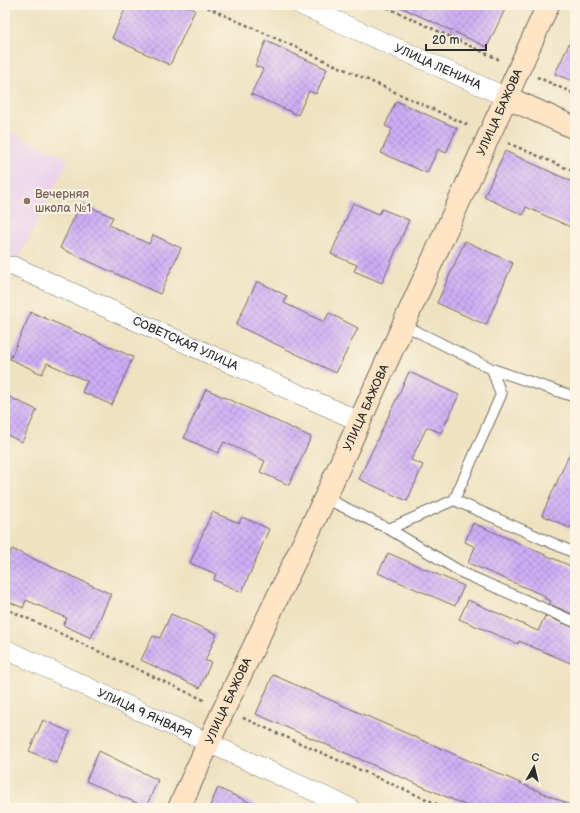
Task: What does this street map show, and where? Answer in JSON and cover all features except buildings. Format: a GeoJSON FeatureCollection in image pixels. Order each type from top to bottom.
{"type":"FeatureCollection","features":[{"type":"Feature","properties":{"kind":"street","name":"УЛИЦА ЛЕНИНА"},"geometry":{"type":"LineString","coordinates":[[301,5],[575,128]]}},
{"type":"Feature","properties":{"kind":"street","name":"УЛИЦА БАЖОВА"},"geometry":{"type":"LineString","coordinates":[[179,808],[208,743],[325,498],[548,5]]}},
{"type":"Feature","properties":{"kind":"street","name":"СОВЕТСКАЯ УЛИЦА"},"geometry":{"type":"LineString","coordinates":[[13,266],[359,421]]}},
{"type":"Feature","properties":{"kind":"street","name":"УЛИЦА 9 ЯНВАРЯ"},"geometry":{"type":"LineString","coordinates":[[5,650],[350,808]]}},
{"type":"Feature","properties":{"kind":"lane"},"geometry":{"type":"LineString","coordinates":[[404,325],[492,368],[575,397]]}},
{"type":"Feature","properties":{"kind":"lane"},"geometry":{"type":"LineString","coordinates":[[389,529],[454,500],[501,395],[492,368]]}},
{"type":"Feature","properties":{"kind":"lane"},"geometry":{"type":"LineString","coordinates":[[325,498],[389,529],[463,573],[575,622]]}},
{"type":"Feature","properties":{"kind":"lane"},"geometry":{"type":"LineString","coordinates":[[454,500],[575,552]]}},
{"type":"Feature","properties":{"kind":"path"},"geometry":{"type":"LineString","coordinates":[[202,5],[575,172]]}},
{"type":"Feature","properties":{"kind":"path"},"geometry":{"type":"LineString","coordinates":[[382,5],[575,94]]}},
{"type":"Feature","properties":{"kind":"shaded area","name":"Вечерняя школа №1"},"geometry":{"type":"Polygon","coordinates":[[[5,129],[69,159],[5,284],[5,129]]]}},
{"type":"Feature","properties":{"kind":"place","name":"Вечерняя школа №1"},"geometry":{"type":"Point","coordinates":[27,201]}}]}
